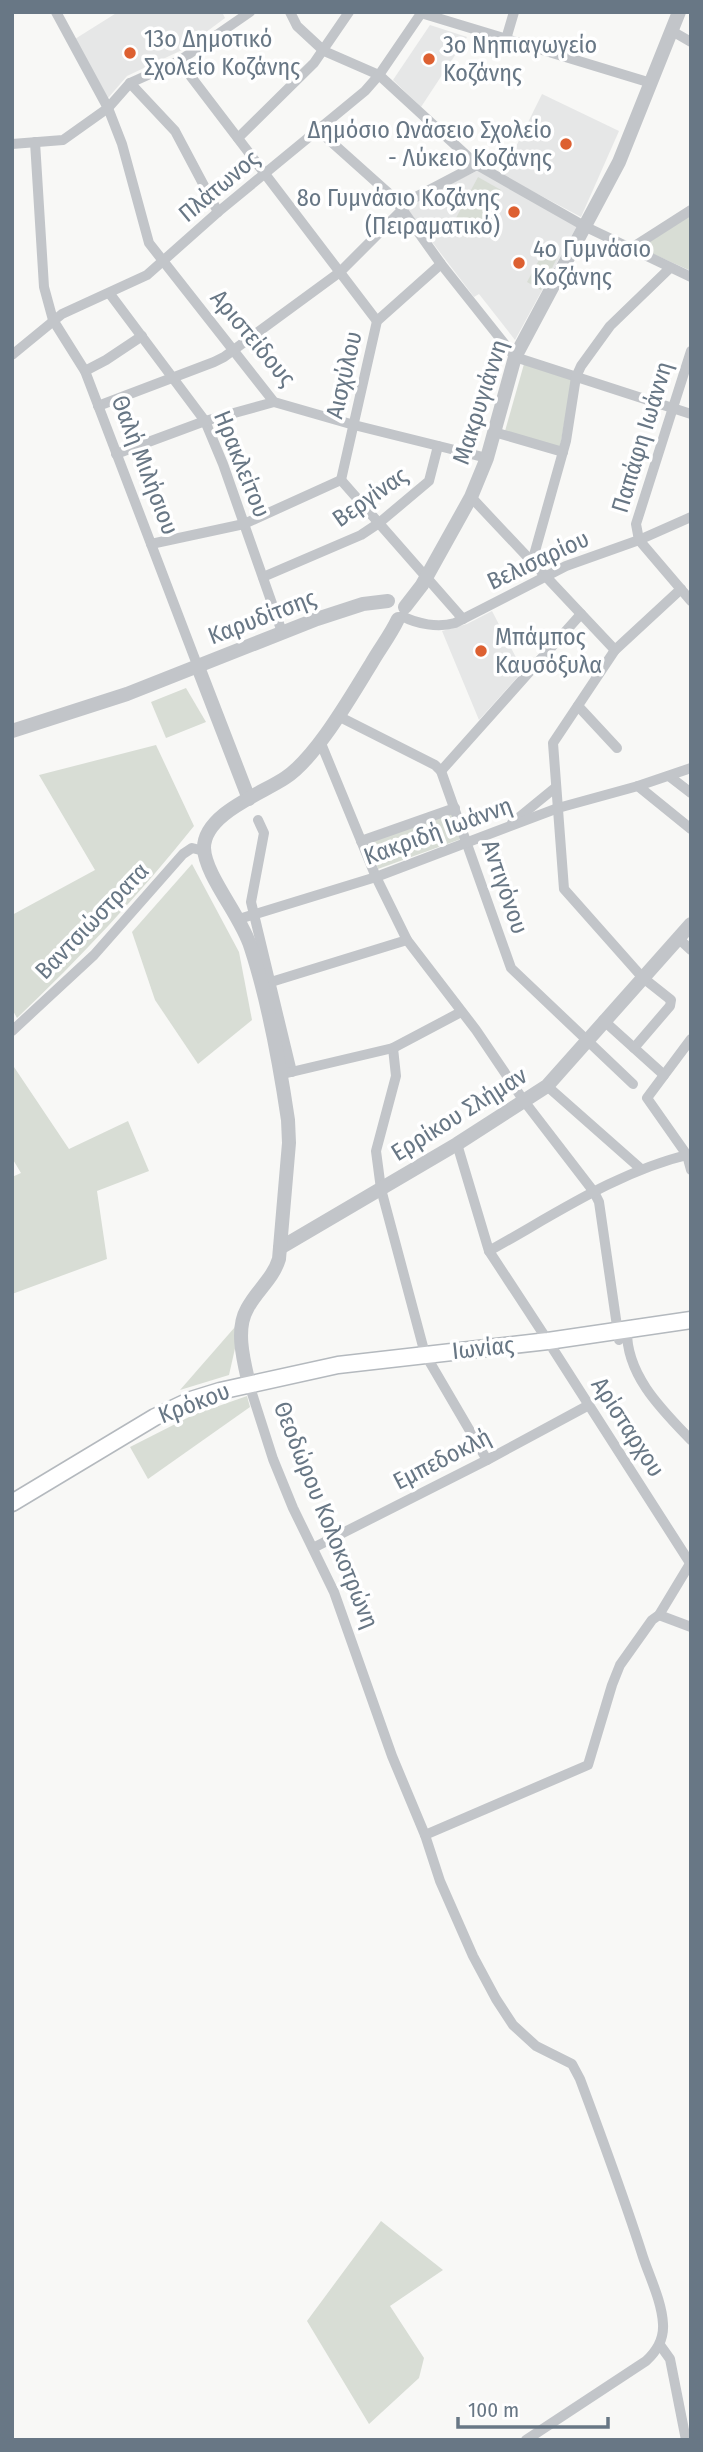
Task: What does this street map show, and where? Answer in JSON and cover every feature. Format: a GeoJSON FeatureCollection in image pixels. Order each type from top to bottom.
{"type":"FeatureCollection","features":[{"type":"Feature","properties":{"kind":"main road","name":"Ιωνίας"},"geometry":{"type":"LineString","coordinates":[[623,1335],[691,1320]]}},
{"type":"Feature","properties":{"kind":"main road","name":"Ιωνίας"},"geometry":{"type":"LineString","coordinates":[[249,1384],[276,1379],[310,1379],[427,1359],[691,1329]]}},
{"type":"Feature","properties":{"kind":"main road","name":"Κρόκου"},"geometry":{"type":"LineString","coordinates":[[12,1503],[141,1425],[191,1400],[249,1384]]}},
{"type":"Feature","properties":{"kind":"street","name":"Αριστείδους"},"geometry":{"type":"LineString","coordinates":[[56,12],[108,108],[122,144],[149,243],[274,402],[486,458]]}},
{"type":"Feature","properties":{"kind":"street"},"geometry":{"type":"LineString","coordinates":[[12,144],[63,140],[108,108],[131,83],[179,61],[250,12]]}},
{"type":"Feature","properties":{"kind":"street"},"geometry":{"type":"LineString","coordinates":[[290,12],[298,26],[324,51],[379,75],[477,165],[586,227],[691,277]]}},
{"type":"Feature","properties":{"kind":"street"},"geometry":{"type":"LineString","coordinates":[[238,138],[324,51],[349,12]]}},
{"type":"Feature","properties":{"kind":"street"},"geometry":{"type":"LineString","coordinates":[[506,39],[514,12]]}},
{"type":"Feature","properties":{"kind":"street","name":"Μακρυγιάννη"},"geometry":{"type":"LineString","coordinates":[[249,799],[290,775],[320,741],[373,660],[394,610],[422,585],[471,497],[486,458],[515,356],[619,162],[679,12]]}},
{"type":"Feature","properties":{"kind":"street"},"geometry":{"type":"LineString","coordinates":[[421,13],[651,83]]}},
{"type":"Feature","properties":{"kind":"street","name":"Πλάτωνος"},"geometry":{"type":"LineString","coordinates":[[12,355],[53,320],[138,281],[163,262],[218,212],[365,91],[421,13]]}},
{"type":"Feature","properties":{"kind":"street"},"geometry":{"type":"LineString","coordinates":[[672,31],[691,42]]}},
{"type":"Feature","properties":{"kind":"street"},"geometry":{"type":"LineString","coordinates":[[179,61],[377,321]]}},
{"type":"Feature","properties":{"kind":"street"},"geometry":{"type":"LineString","coordinates":[[131,83],[175,131],[218,212]]}},
{"type":"Feature","properties":{"kind":"street"},"geometry":{"type":"LineString","coordinates":[[318,130],[394,198],[515,356],[691,414]]}},
{"type":"Feature","properties":{"kind":"street","name":"Θαλή Μιλήσιου"},"geometry":{"type":"LineString","coordinates":[[35,142],[44,287],[53,320],[85,371],[249,799]]}},
{"type":"Feature","properties":{"kind":"street"},"geometry":{"type":"LineString","coordinates":[[98,406],[214,362],[234,350],[340,272],[414,198],[477,165]]}},
{"type":"Feature","properties":{"kind":"street"},"geometry":{"type":"LineString","coordinates":[[630,249],[691,210]]}},
{"type":"Feature","properties":{"kind":"street","name":"Αισχύλου"},"geometry":{"type":"LineString","coordinates":[[341,480],[377,321],[442,264]]}},
{"type":"Feature","properties":{"kind":"street"},"geometry":{"type":"LineString","coordinates":[[532,562],[562,452],[576,377],[604,333],[670,268]]}},
{"type":"Feature","properties":{"kind":"street","name":"Ηρακλείτου"},"geometry":{"type":"LineString","coordinates":[[110,293],[205,421],[282,632]]}},
{"type":"Feature","properties":{"kind":"street"},"geometry":{"type":"LineString","coordinates":[[85,371],[142,336]]}},
{"type":"Feature","properties":{"kind":"street","name":"Παπάφη Ιωάννη"},"geometry":{"type":"LineString","coordinates":[[691,351],[637,516],[636,531],[639,540],[691,601]]}},
{"type":"Feature","properties":{"kind":"street"},"geometry":{"type":"LineString","coordinates":[[117,454],[205,421],[274,402]]}},
{"type":"Feature","properties":{"kind":"street"},"geometry":{"type":"LineString","coordinates":[[494,432],[562,452]]}},
{"type":"Feature","properties":{"kind":"street","name":"Βεργίνας"},"geometry":{"type":"LineString","coordinates":[[263,577],[361,535],[379,523],[429,481],[438,446]]}},
{"type":"Feature","properties":{"kind":"street"},"geometry":{"type":"LineString","coordinates":[[151,544],[244,524],[341,480],[463,619]]}},
{"type":"Feature","properties":{"kind":"street"},"geometry":{"type":"LineString","coordinates":[[471,497],[615,650]]}},
{"type":"Feature","properties":{"kind":"street","name":"Βελισαρίου"},"geometry":{"type":"LineString","coordinates":[[394,610],[418,622],[447,626],[584,558],[639,540],[691,517]]}},
{"type":"Feature","properties":{"kind":"street"},"geometry":{"type":"LineString","coordinates":[[634,1048],[671,1000],[642,977],[564,889],[553,743],[615,650],[681,589]]}},
{"type":"Feature","properties":{"kind":"street","name":"Καρυδίτσης"},"geometry":{"type":"LineString","coordinates":[[12,732],[127,694],[282,632],[343,611],[356,613],[394,610]]}},
{"type":"Feature","properties":{"kind":"street"},"geometry":{"type":"LineString","coordinates":[[338,716],[435,765],[441,771],[581,614]]}},
{"type":"Feature","properties":{"kind":"street"},"geometry":{"type":"LineString","coordinates":[[578,706],[617,748]]}},
{"type":"Feature","properties":{"kind":"street"},"geometry":{"type":"LineString","coordinates":[[320,741],[376,877],[407,940],[594,1192],[599,1202],[623,1335],[637,1373],[660,1406],[691,1440]]}},
{"type":"Feature","properties":{"kind":"street","name":"Κακριδή Ιωάννη"},"geometry":{"type":"LineString","coordinates":[[239,919],[376,877],[558,808],[691,768]]}},
{"type":"Feature","properties":{"kind":"street","name":"Αντιγόνου"},"geometry":{"type":"LineString","coordinates":[[441,771],[511,968],[634,1084]]}},
{"type":"Feature","properties":{"kind":"street"},"geometry":{"type":"LineString","coordinates":[[669,776],[691,793]]}},
{"type":"Feature","properties":{"kind":"street"},"geometry":{"type":"LineString","coordinates":[[638,786],[691,829]]}},
{"type":"Feature","properties":{"kind":"street"},"geometry":{"type":"LineString","coordinates":[[505,829],[556,787]]}},
{"type":"Feature","properties":{"kind":"street"},"geometry":{"type":"LineString","coordinates":[[204,851],[205,838],[211,828],[227,813],[249,799]]}},
{"type":"Feature","properties":{"kind":"street"},"geometry":{"type":"LineString","coordinates":[[361,841],[455,808]]}},
{"type":"Feature","properties":{"kind":"street"},"geometry":{"type":"LineString","coordinates":[[258,820],[264,833],[251,902],[271,982],[286,1073],[393,1048],[461,1012]]}},
{"type":"Feature","properties":{"kind":"street","name":"Βαντσιώστρατα"},"geometry":{"type":"LineString","coordinates":[[12,1031],[94,955],[183,854],[192,849],[204,851]]}},
{"type":"Feature","properties":{"kind":"street","name":"Θεοδώρου Κολοκοτρώνη"},"geometry":{"type":"LineString","coordinates":[[204,851],[214,878],[239,919],[251,947],[286,1073],[289,1143],[280,1248],[275,1272],[246,1310],[242,1336],[249,1384],[273,1459],[338,1602],[392,1756],[463,1934],[505,2014],[536,2046],[572,2064],[580,2079],[618,2180],[656,2295],[663,2322],[660,2345]]}},
{"type":"Feature","properties":{"kind":"street","name":"Ερρίκου Σλήμαν"},"geometry":{"type":"LineString","coordinates":[[280,1248],[457,1144],[547,1086],[691,924]]}},
{"type":"Feature","properties":{"kind":"street"},"geometry":{"type":"LineString","coordinates":[[678,938],[691,950]]}},
{"type":"Feature","properties":{"kind":"street"},"geometry":{"type":"LineString","coordinates":[[271,982],[407,940]]}},
{"type":"Feature","properties":{"kind":"street"},"geometry":{"type":"LineString","coordinates":[[603,1020],[664,1075]]}},
{"type":"Feature","properties":{"kind":"street"},"geometry":{"type":"LineString","coordinates":[[689,1043],[646,1098],[689,1155],[691,1170]]}},
{"type":"Feature","properties":{"kind":"street"},"geometry":{"type":"LineString","coordinates":[[393,1048],[396,1076],[376,1151],[381,1189],[427,1359],[487,1460]]}},
{"type":"Feature","properties":{"kind":"street"},"geometry":{"type":"LineString","coordinates":[[547,1086],[641,1169]]}},
{"type":"Feature","properties":{"kind":"street","name":"Αρίσταρχου"},"geometry":{"type":"LineString","coordinates":[[457,1144],[489,1251],[690,1562]]}},
{"type":"Feature","properties":{"kind":"street"},"geometry":{"type":"LineString","coordinates":[[489,1251],[641,1169],[689,1155]]}},
{"type":"Feature","properties":{"kind":"street","name":"Εμπεδοκλή"},"geometry":{"type":"LineString","coordinates":[[313,1548],[589,1405]]}},
{"type":"Feature","properties":{"kind":"street"},"geometry":{"type":"LineString","coordinates":[[425,1835],[588,1765],[611,1685],[620,1665],[652,1620],[659,1615],[690,1562]]}},
{"type":"Feature","properties":{"kind":"street"},"geometry":{"type":"LineString","coordinates":[[659,1615],[691,1627]]}},
{"type":"Feature","properties":{"kind":"street"},"geometry":{"type":"LineString","coordinates":[[526,2440],[646,2361],[660,2345],[670,2359],[686,2440]]}},
{"type":"Feature","properties":{"kind":"shaded area","name":"13ο Δημοτικό Σχολείο Κοζάνης"},"geometry":{"type":"Polygon","coordinates":[[[118,12],[222,12],[225,18],[182,50],[127,76],[108,98],[75,39],[118,12]]]}},
{"type":"Feature","properties":{"kind":"shaded area","name":"3ο Νηπιαγωγείο Κοζάνης"},"geometry":{"type":"Polygon","coordinates":[[[430,25],[467,37],[421,107],[393,80],[430,25]]]}},
{"type":"Feature","properties":{"kind":"shaded area","name":"Δημόσιο Ωνάσειο Σχολείο - Λύκειο Κοζάνης"},"geometry":{"type":"Polygon","coordinates":[[[542,94],[619,131],[581,217],[502,175],[542,94]]]}},
{"type":"Feature","properties":{"kind":"shaded area"},"geometry":{"type":"Polygon","coordinates":[[[479,170],[577,226],[515,340],[479,294],[474,297],[407,209],[416,200],[479,170]]]}},
{"type":"Feature","properties":{"kind":"shaded area"},"geometry":{"type":"Polygon","coordinates":[[[478,177],[501,190],[479,230],[456,218],[478,177]]]}},
{"type":"Feature","properties":{"kind":"shaded area"},"geometry":{"type":"Polygon","coordinates":[[[691,215],[691,271],[640,248],[691,215]]]}},
{"type":"Feature","properties":{"kind":"shaded area"},"geometry":{"type":"Polygon","coordinates":[[[545,249],[558,256],[541,290],[527,282],[545,249]]]}},
{"type":"Feature","properties":{"kind":"shaded area"},"geometry":{"type":"Polygon","coordinates":[[[524,364],[572,380],[560,447],[505,431],[524,364]]]}},
{"type":"Feature","properties":{"kind":"shaded area","name":"Μπάμπος Καυσόξυλα"},"geometry":{"type":"Polygon","coordinates":[[[492,611],[523,671],[479,720],[442,631],[467,624],[492,611]]]}},
{"type":"Feature","properties":{"kind":"shaded area"},"geometry":{"type":"Polygon","coordinates":[[[186,688],[206,722],[166,738],[151,702],[186,688]]]}},
{"type":"Feature","properties":{"kind":"shaded area"},"geometry":{"type":"Polygon","coordinates":[[[156,745],[194,826],[108,925],[17,1018],[12,1009],[12,915],[95,870],[39,775],[156,745]]]}},
{"type":"Feature","properties":{"kind":"shaded area"},"geometry":{"type":"Polygon","coordinates":[[[452,813],[461,839],[378,869],[369,842],[452,813]]]}},
{"type":"Feature","properties":{"kind":"shaded area"},"geometry":{"type":"Polygon","coordinates":[[[192,864],[239,952],[252,1020],[198,1064],[155,1000],[132,932],[192,864]]]}},
{"type":"Feature","properties":{"kind":"shaded area"},"geometry":{"type":"Polygon","coordinates":[[[12,1064],[69,1149],[128,1121],[149,1171],[97,1191],[107,1259],[12,1294],[12,1177],[21,1173],[12,1158],[12,1064]]]}},
{"type":"Feature","properties":{"kind":"shaded area"},"geometry":{"type":"Polygon","coordinates":[[[235,1327],[236,1344],[229,1375],[180,1390],[235,1327]]]}},
{"type":"Feature","properties":{"kind":"shaded area"},"geometry":{"type":"Polygon","coordinates":[[[247,1396],[250,1407],[148,1479],[130,1447],[193,1415],[247,1396]]]}},
{"type":"Feature","properties":{"kind":"shaded area"},"geometry":{"type":"Polygon","coordinates":[[[381,2221],[443,2270],[390,2306],[424,2358],[419,2378],[369,2424],[307,2321],[381,2221]]]}},
{"type":"Feature","properties":{"kind":"place","name":"13ο Δημοτικό Σχολείο Κοζάνης"},"geometry":{"type":"Point","coordinates":[130,53]}},
{"type":"Feature","properties":{"kind":"place","name":"3ο Νηπιαγωγείο Κοζάνης"},"geometry":{"type":"Point","coordinates":[429,59]}},
{"type":"Feature","properties":{"kind":"place","name":"Δημόσιο Ωνάσειο Σχολείο - Λύκειο Κοζάνης"},"geometry":{"type":"Point","coordinates":[566,144]}},
{"type":"Feature","properties":{"kind":"place","name":"8ο Γυμνάσιο Κοζάνης (Πειραματικό)"},"geometry":{"type":"Point","coordinates":[514,212]}},
{"type":"Feature","properties":{"kind":"place","name":"4ο Γυμνάσιο Κοζάνης"},"geometry":{"type":"Point","coordinates":[519,263]}},
{"type":"Feature","properties":{"kind":"place","name":"Μπάμπος Καυσόξυλα"},"geometry":{"type":"Point","coordinates":[481,651]}}]}
